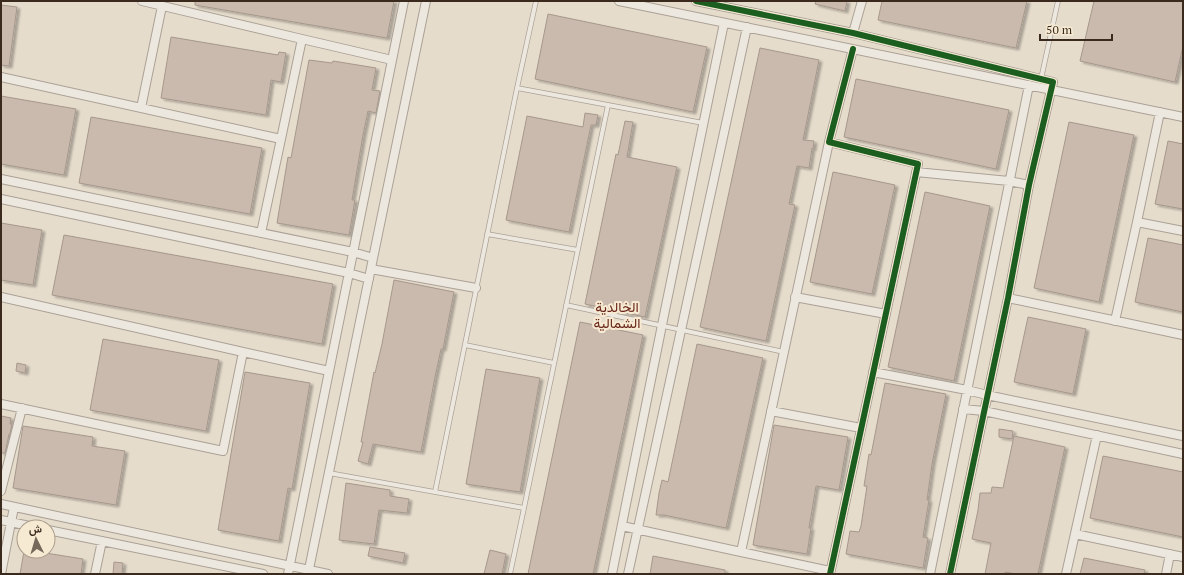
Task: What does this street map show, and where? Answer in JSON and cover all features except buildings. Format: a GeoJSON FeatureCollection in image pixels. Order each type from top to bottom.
{"type":"FeatureCollection","features":[{"type":"Feature","properties":{"kind":"street"},"geometry":{"type":"LineString","coordinates":[[142,1],[392,60]]}},
{"type":"Feature","properties":{"kind":"street"},"geometry":{"type":"LineString","coordinates":[[289,570],[404,1]]}},
{"type":"Feature","properties":{"kind":"street"},"geometry":{"type":"LineString","coordinates":[[309,572],[426,1]]}},
{"type":"Feature","properties":{"kind":"street"},"geometry":{"type":"LineString","coordinates":[[619,1],[1183,117]]}},
{"type":"Feature","properties":{"kind":"street"},"geometry":{"type":"LineString","coordinates":[[696,1],[854,32],[1053,82],[1029,185],[1008,298],[950,574]]}},
{"type":"Feature","properties":{"kind":"street"},"geometry":{"type":"LineString","coordinates":[[854,32],[862,1]]}},
{"type":"Feature","properties":{"kind":"street"},"geometry":{"type":"LineString","coordinates":[[141,108],[162,6]]}},
{"type":"Feature","properties":{"kind":"street"},"geometry":{"type":"LineString","coordinates":[[612,574],[724,23]]}},
{"type":"Feature","properties":{"kind":"street"},"geometry":{"type":"LineString","coordinates":[[628,574],[747,28]]}},
{"type":"Feature","properties":{"kind":"street"},"geometry":{"type":"LineString","coordinates":[[261,233],[302,39]]}},
{"type":"Feature","properties":{"kind":"street"},"geometry":{"type":"LineString","coordinates":[[741,552],[829,142],[853,49]]}},
{"type":"Feature","properties":{"kind":"street"},"geometry":{"type":"LineString","coordinates":[[1,77],[281,139]]}},
{"type":"Feature","properties":{"kind":"street"},"geometry":{"type":"LineString","coordinates":[[930,574],[1029,85]]}},
{"type":"Feature","properties":{"kind":"street"},"geometry":{"type":"LineString","coordinates":[[1115,321],[1160,112]]}},
{"type":"Feature","properties":{"kind":"street"},"geometry":{"type":"LineString","coordinates":[[622,526],[830,573],[918,164],[829,142]]}},
{"type":"Feature","properties":{"kind":"street"},"geometry":{"type":"LineString","coordinates":[[916,172],[1009,181],[1029,185]]}},
{"type":"Feature","properties":{"kind":"street"},"geometry":{"type":"LineString","coordinates":[[1,179],[353,252],[373,258]]}},
{"type":"Feature","properties":{"kind":"street"},"geometry":{"type":"LineString","coordinates":[[1,199],[349,273],[369,279]]}},
{"type":"Feature","properties":{"kind":"street"},"geometry":{"type":"LineString","coordinates":[[1137,222],[1183,231]]}},
{"type":"Feature","properties":{"kind":"street"},"geometry":{"type":"LineString","coordinates":[[371,269],[476,288]]}},
{"type":"Feature","properties":{"kind":"street"},"geometry":{"type":"LineString","coordinates":[[1,297],[329,371]]}},
{"type":"Feature","properties":{"kind":"street"},"geometry":{"type":"LineString","coordinates":[[796,297],[886,314]]}},
{"type":"Feature","properties":{"kind":"street"},"geometry":{"type":"LineString","coordinates":[[1008,298],[1183,335]]}},
{"type":"Feature","properties":{"kind":"street"},"geometry":{"type":"LineString","coordinates":[[1,404],[223,451],[243,352]]}},
{"type":"Feature","properties":{"kind":"street"},"geometry":{"type":"LineString","coordinates":[[873,372],[967,390],[1183,436]]}},
{"type":"Feature","properties":{"kind":"street"},"geometry":{"type":"LineString","coordinates":[[1,490],[22,408]]}},
{"type":"Feature","properties":{"kind":"street"},"geometry":{"type":"LineString","coordinates":[[963,409],[984,411],[1183,454]]}},
{"type":"Feature","properties":{"kind":"street"},"geometry":{"type":"LineString","coordinates":[[771,411],[861,428]]}},
{"type":"Feature","properties":{"kind":"street"},"geometry":{"type":"LineString","coordinates":[[1066,574],[1096,435]]}},
{"type":"Feature","properties":{"kind":"street"},"geometry":{"type":"LineString","coordinates":[[1,504],[289,570],[328,574]]}},
{"type":"Feature","properties":{"kind":"street"},"geometry":{"type":"LineString","coordinates":[[1,574],[14,507]]}},
{"type":"Feature","properties":{"kind":"street"},"geometry":{"type":"LineString","coordinates":[[1,520],[16,523]]}},
{"type":"Feature","properties":{"kind":"street"},"geometry":{"type":"LineString","coordinates":[[56,532],[263,574]]}},
{"type":"Feature","properties":{"kind":"street"},"geometry":{"type":"LineString","coordinates":[[1075,534],[1183,557]]}},
{"type":"Feature","properties":{"kind":"street"},"geometry":{"type":"LineString","coordinates":[[95,574],[102,541]]}},
{"type":"Feature","properties":{"kind":"street"},"geometry":{"type":"LineString","coordinates":[[1166,574],[1170,554]]}},
{"type":"Feature","properties":{"kind":"lane"},"geometry":{"type":"LineString","coordinates":[[435,492],[516,88],[536,1]]}},
{"type":"Feature","properties":{"kind":"lane"},"geometry":{"type":"LineString","coordinates":[[1041,79],[1058,1]]}},
{"type":"Feature","properties":{"kind":"lane"},"geometry":{"type":"LineString","coordinates":[[516,88],[704,123]]}},
{"type":"Feature","properties":{"kind":"lane"},"geometry":{"type":"LineString","coordinates":[[510,574],[608,105]]}},
{"type":"Feature","properties":{"kind":"lane"},"geometry":{"type":"LineString","coordinates":[[487,234],[578,250]]}},
{"type":"Feature","properties":{"kind":"lane"},"geometry":{"type":"LineString","coordinates":[[566,305],[784,352]]}},
{"type":"Feature","properties":{"kind":"lane"},"geometry":{"type":"LineString","coordinates":[[465,345],[554,363]]}},
{"type":"Feature","properties":{"kind":"lane"},"geometry":{"type":"LineString","coordinates":[[329,473],[524,508]]}},
{"type":"Feature","properties":{"kind":"cycle path"},"geometry":{"type":"LineString","coordinates":[[696,1],[853,33],[1053,82],[1029,185],[1008,298],[950,574]]}},
{"type":"Feature","properties":{"kind":"cycle path"},"geometry":{"type":"LineString","coordinates":[[830,574],[918,164],[829,142],[853,49]]}},
{"type":"Feature","properties":{"kind":"district","name":"الخالدية الشمالية"},"geometry":{"type":"Point","coordinates":[617,316]}}]}
